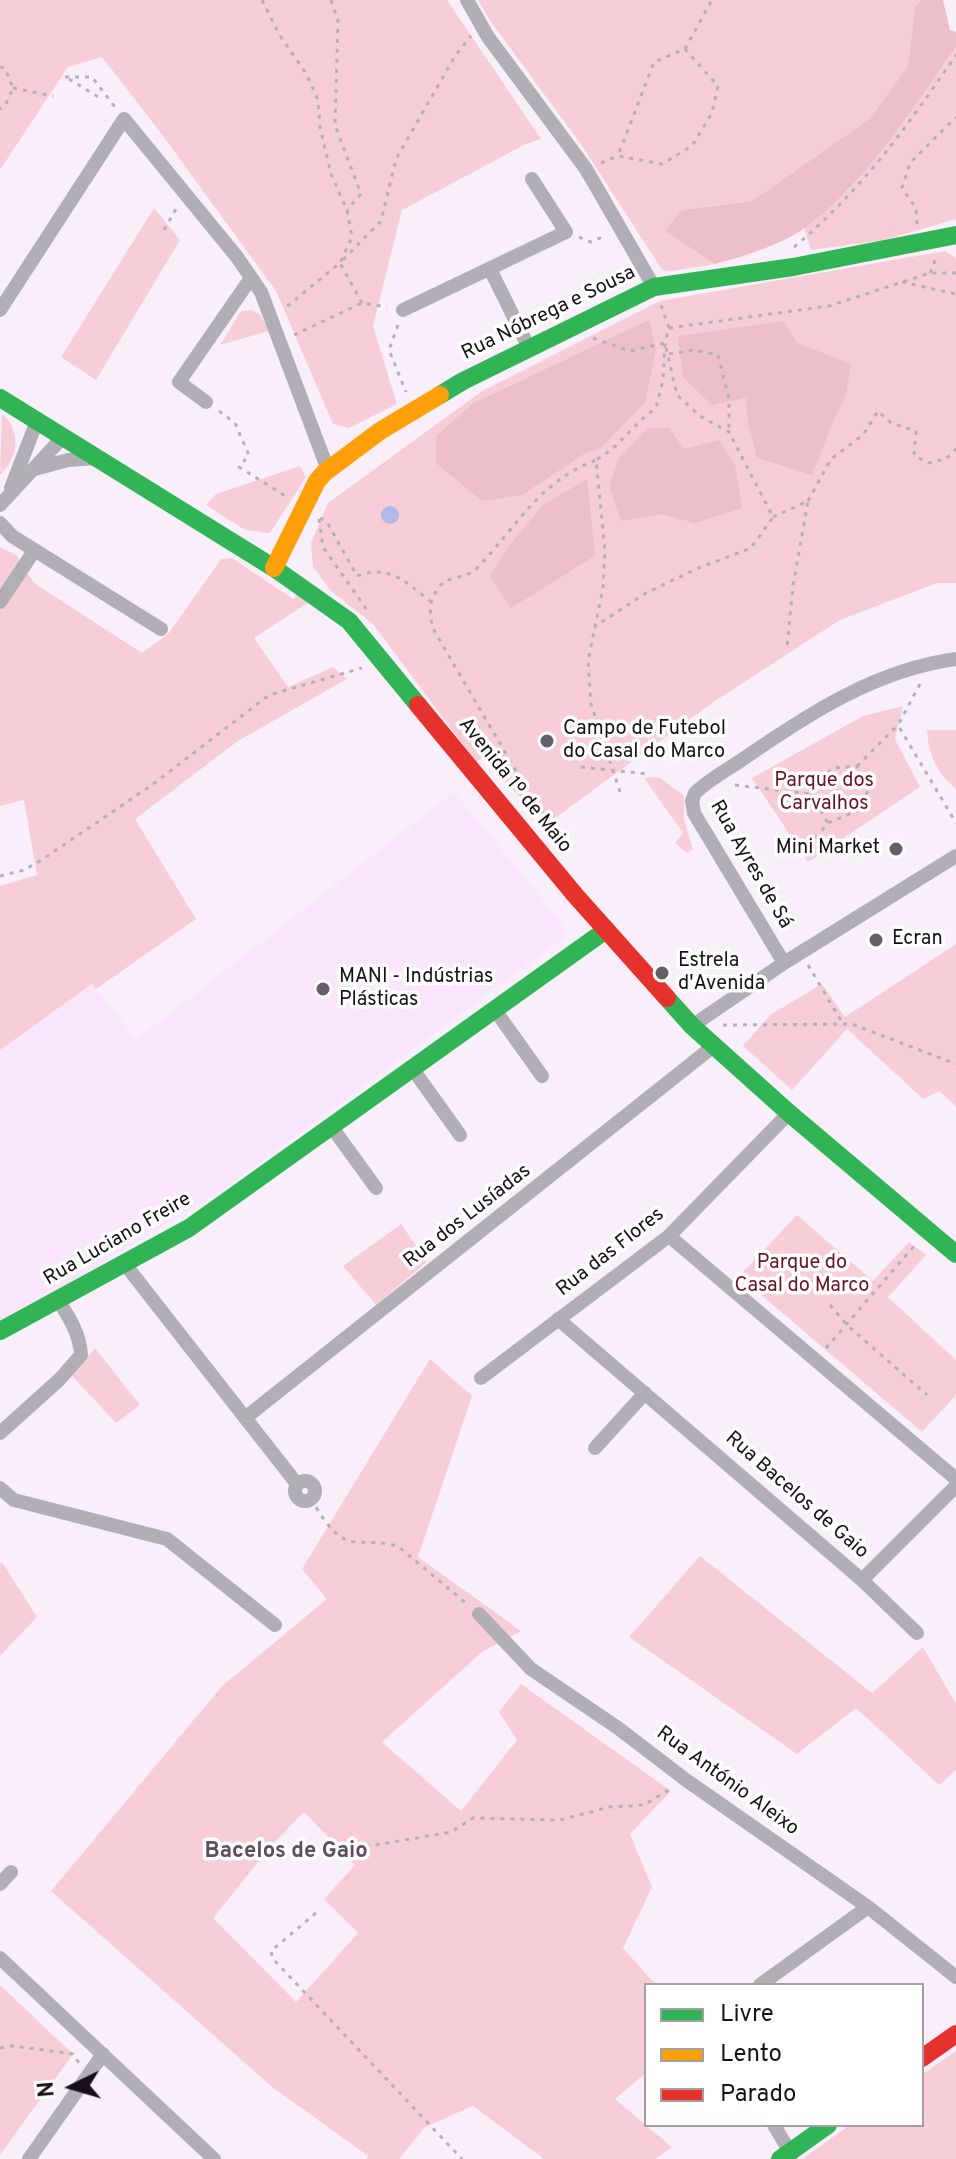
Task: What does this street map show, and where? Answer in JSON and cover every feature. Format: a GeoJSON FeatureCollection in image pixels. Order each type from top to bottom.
{"type":"FeatureCollection","features":[{"type":"Feature","properties":{"kind":"street"},"geometry":{"type":"LineString","coordinates":[[467,0],[586,169],[657,294]]}},
{"type":"Feature","properties":{"kind":"street"},"geometry":{"type":"LineString","coordinates":[[0,310],[124,119],[261,292],[280,342],[322,475],[274,568]]}},
{"type":"Feature","properties":{"kind":"street"},"geometry":{"type":"LineString","coordinates":[[403,310],[566,232],[532,179]]}},
{"type":"Feature","properties":{"kind":"street","name":"Rua Nóbrega e Sousa"},"geometry":{"type":"LineString","coordinates":[[322,475],[380,431],[463,381],[562,331],[657,294],[956,235]]}},
{"type":"Feature","properties":{"kind":"street"},"geometry":{"type":"LineString","coordinates":[[490,269],[529,348]]}},
{"type":"Feature","properties":{"kind":"street"},"geometry":{"type":"LineString","coordinates":[[206,402],[179,382],[251,278]]}},
{"type":"Feature","properties":{"kind":"street","name":"Avenida 1º de Maio"},"geometry":{"type":"LineString","coordinates":[[0,398],[274,568],[349,621],[606,930],[692,1026],[789,1113],[956,1254]]}},
{"type":"Feature","properties":{"kind":"street"},"geometry":{"type":"LineString","coordinates":[[4,502],[37,421]]}},
{"type":"Feature","properties":{"kind":"street"},"geometry":{"type":"LineString","coordinates":[[4,502],[62,438]]}},
{"type":"Feature","properties":{"kind":"street"},"geometry":{"type":"LineString","coordinates":[[34,469],[68,460],[96,458]]}},
{"type":"Feature","properties":{"kind":"street"},"geometry":{"type":"LineString","coordinates":[[0,523],[12,536],[34,551],[161,629]]}},
{"type":"Feature","properties":{"kind":"street"},"geometry":{"type":"LineString","coordinates":[[0,602],[34,551]]}},
{"type":"Feature","properties":{"kind":"street","name":"Rua Ayres de Sá"},"geometry":{"type":"LineString","coordinates":[[784,963],[694,813],[692,801],[695,793],[821,706],[861,687],[930,664],[956,659]]}},
{"type":"Feature","properties":{"kind":"street"},"geometry":{"type":"LineString","coordinates":[[692,1026],[801,952],[956,856]]}},
{"type":"Feature","properties":{"kind":"street","name":"Rua Luciano Freire"},"geometry":{"type":"LineString","coordinates":[[0,1331],[189,1228],[606,930]]}},
{"type":"Feature","properties":{"kind":"street"},"geometry":{"type":"LineString","coordinates":[[495,1010],[542,1076]]}},
{"type":"Feature","properties":{"kind":"street","name":"Rua dos Lusíadas"},"geometry":{"type":"LineString","coordinates":[[245,1418],[715,1045]]}},
{"type":"Feature","properties":{"kind":"street"},"geometry":{"type":"LineString","coordinates":[[412,1068],[460,1135]]}},
{"type":"Feature","properties":{"kind":"street","name":"Rua das Flores"},"geometry":{"type":"LineString","coordinates":[[481,1378],[669,1236],[789,1113]]}},
{"type":"Feature","properties":{"kind":"street"},"geometry":{"type":"LineString","coordinates":[[331,1126],[376,1188]]}},
{"type":"Feature","properties":{"kind":"street"},"geometry":{"type":"LineString","coordinates":[[669,1236],[956,1479]]}},
{"type":"Feature","properties":{"kind":"street"},"geometry":{"type":"LineString","coordinates":[[124,1263],[297,1484],[306,1481],[312,1484],[314,1494],[311,1499]]}},
{"type":"Feature","properties":{"kind":"street"},"geometry":{"type":"LineString","coordinates":[[0,1433],[60,1379],[81,1355],[75,1328],[58,1300]]}},
{"type":"Feature","properties":{"kind":"street","name":"Rua Bacelos de Gaio"},"geometry":{"type":"LineString","coordinates":[[558,1319],[862,1580],[917,1633]]}},
{"type":"Feature","properties":{"kind":"street"},"geometry":{"type":"LineString","coordinates":[[595,1448],[645,1393]]}},
{"type":"Feature","properties":{"kind":"street"},"geometry":{"type":"LineString","coordinates":[[862,1580],[956,1486]]}},
{"type":"Feature","properties":{"kind":"street"},"geometry":{"type":"LineString","coordinates":[[0,1488],[14,1500],[167,1539],[275,1625]]}},
{"type":"Feature","properties":{"kind":"street","name":"Rua António Aleixo"},"geometry":{"type":"LineString","coordinates":[[479,1614],[531,1669],[868,1907],[956,1977]]}},
{"type":"Feature","properties":{"kind":"street"},"geometry":{"type":"LineString","coordinates":[[0,1884],[11,1872]]}},
{"type":"Feature","properties":{"kind":"street"},"geometry":{"type":"LineString","coordinates":[[763,1983],[868,1907]]}},
{"type":"Feature","properties":{"kind":"street"},"geometry":{"type":"LineString","coordinates":[[0,1958],[213,2159]]}},
{"type":"Feature","properties":{"kind":"street"},"geometry":{"type":"LineString","coordinates":[[924,2057],[956,2034]]}},
{"type":"Feature","properties":{"kind":"street"},"geometry":{"type":"LineString","coordinates":[[29,2159],[103,2054]]}},
{"type":"Feature","properties":{"kind":"street"},"geometry":{"type":"LineString","coordinates":[[775,2127],[785,2156],[825,2127]]}},
{"type":"Feature","properties":{"kind":"path"},"geometry":{"type":"LineString","coordinates":[[262,0],[279,34],[307,75],[318,100],[320,127],[331,174],[347,210],[352,237],[340,263]]}},
{"type":"Feature","properties":{"kind":"path"},"geometry":{"type":"LineString","coordinates":[[331,0],[338,21],[335,125],[361,194],[347,210]]}},
{"type":"Feature","properties":{"kind":"path"},"geometry":{"type":"LineString","coordinates":[[618,156],[654,62],[685,49],[712,0]]}},
{"type":"Feature","properties":{"kind":"path"},"geometry":{"type":"LineString","coordinates":[[286,307],[340,263],[381,221],[396,159],[455,56],[481,24]]}},
{"type":"Feature","properties":{"kind":"path"},"geometry":{"type":"LineString","coordinates":[[586,169],[618,156],[662,164],[692,146],[712,113],[718,86],[685,49]]}},
{"type":"Feature","properties":{"kind":"path"},"geometry":{"type":"LineString","coordinates":[[766,271],[832,214],[868,176],[905,131],[956,55]]}},
{"type":"Feature","properties":{"kind":"path"},"geometry":{"type":"LineString","coordinates":[[0,67],[5,68],[13,88],[6,104],[0,109]]}},
{"type":"Feature","properties":{"kind":"path"},"geometry":{"type":"LineString","coordinates":[[100,98],[65,77],[92,77],[124,119]]}},
{"type":"Feature","properties":{"kind":"path"},"geometry":{"type":"LineString","coordinates":[[13,88],[53,96]]}},
{"type":"Feature","properties":{"kind":"path"},"geometry":{"type":"LineString","coordinates":[[919,244],[916,208],[902,188],[910,163],[956,117]]}},
{"type":"Feature","properties":{"kind":"path"},"geometry":{"type":"LineString","coordinates":[[164,230],[184,193]]}},
{"type":"Feature","properties":{"kind":"path"},"geometry":{"type":"LineString","coordinates":[[340,263],[362,303]]}},
{"type":"Feature","properties":{"kind":"path"},"geometry":{"type":"LineString","coordinates":[[669,328],[829,306],[930,273],[956,273]]}},
{"type":"Feature","properties":{"kind":"path"},"geometry":{"type":"LineString","coordinates":[[898,282],[956,294]]}},
{"type":"Feature","properties":{"kind":"path"},"geometry":{"type":"LineString","coordinates":[[516,771],[432,627],[430,601],[442,582],[475,571],[539,496],[576,468],[614,450],[641,418],[656,408],[663,380],[669,328],[657,294]]}},
{"type":"Feature","properties":{"kind":"path"},"geometry":{"type":"LineString","coordinates":[[280,342],[362,303],[403,310],[389,350],[414,411]]}},
{"type":"Feature","properties":{"kind":"path"},"geometry":{"type":"LineString","coordinates":[[562,331],[630,351],[665,343]]}},
{"type":"Feature","properties":{"kind":"path"},"geometry":{"type":"LineString","coordinates":[[665,343],[677,395],[700,416],[729,432]]}},
{"type":"Feature","properties":{"kind":"path"},"geometry":{"type":"LineString","coordinates":[[667,354],[693,350],[718,355],[729,399],[729,432],[773,517]]}},
{"type":"Feature","properties":{"kind":"path"},"geometry":{"type":"LineString","coordinates":[[206,402],[235,423],[249,455],[239,467],[286,497],[322,475]]}},
{"type":"Feature","properties":{"kind":"path"},"geometry":{"type":"LineString","coordinates":[[787,647],[793,586],[808,501],[831,459],[863,435],[878,411],[891,423],[916,431],[914,455],[928,463],[946,459],[956,449]]}},
{"type":"Feature","properties":{"kind":"path"},"geometry":{"type":"LineString","coordinates":[[596,460],[605,551],[603,588],[588,661],[591,704],[620,792]]}},
{"type":"Feature","properties":{"kind":"path"},"geometry":{"type":"LineString","coordinates":[[594,627],[646,593],[751,548],[773,517],[808,501]]}},
{"type":"Feature","properties":{"kind":"path"},"geometry":{"type":"LineString","coordinates":[[326,507],[319,518],[323,547],[374,620]]}},
{"type":"Feature","properties":{"kind":"path"},"geometry":{"type":"LineString","coordinates":[[319,518],[327,522],[357,576],[373,570],[401,577],[430,601]]}},
{"type":"Feature","properties":{"kind":"path"},"geometry":{"type":"LineString","coordinates":[[0,876],[24,870],[40,861],[152,785],[269,695],[385,662]]}},
{"type":"Feature","properties":{"kind":"path"},"geometry":{"type":"LineString","coordinates":[[811,794],[832,768],[857,766],[898,725],[930,664]]}},
{"type":"Feature","properties":{"kind":"path"},"geometry":{"type":"LineString","coordinates":[[898,725],[956,823]]}},
{"type":"Feature","properties":{"kind":"path"},"geometry":{"type":"LineString","coordinates":[[803,854],[828,823],[859,810],[869,788],[857,766]]}},
{"type":"Feature","properties":{"kind":"path"},"geometry":{"type":"LineString","coordinates":[[581,767],[648,774]]}},
{"type":"Feature","properties":{"kind":"path"},"geometry":{"type":"LineString","coordinates":[[710,782],[811,794]]}},
{"type":"Feature","properties":{"kind":"path"},"geometry":{"type":"LineString","coordinates":[[811,794],[828,823]]}},
{"type":"Feature","properties":{"kind":"path"},"geometry":{"type":"LineString","coordinates":[[527,813],[542,811],[557,831]]}},
{"type":"Feature","properties":{"kind":"path"},"geometry":{"type":"LineString","coordinates":[[801,952],[843,1024]]}},
{"type":"Feature","properties":{"kind":"path"},"geometry":{"type":"LineString","coordinates":[[722,1025],[852,1024],[956,1064]]}},
{"type":"Feature","properties":{"kind":"path"},"geometry":{"type":"LineString","coordinates":[[816,1360],[928,1231]]}},
{"type":"Feature","properties":{"kind":"path"},"geometry":{"type":"LineString","coordinates":[[830,1305],[847,1325],[927,1395]]}},
{"type":"Feature","properties":{"kind":"path"},"geometry":{"type":"LineString","coordinates":[[311,1499],[327,1525],[351,1542],[388,1542],[399,1547],[479,1614]]}},
{"type":"Feature","properties":{"kind":"path"},"geometry":{"type":"LineString","coordinates":[[346,1850],[451,1832],[473,1818],[560,1820],[609,1807],[644,1805],[686,1780]]}},
{"type":"Feature","properties":{"kind":"path"},"geometry":{"type":"LineString","coordinates":[[316,1913],[271,1951],[273,1959],[462,2159]]}},
{"type":"Feature","properties":{"kind":"path"},"geometry":{"type":"LineString","coordinates":[[0,2048],[13,2046],[73,2054],[89,2075]]}},
{"type":"Feature","properties":{"kind":"shaded area"},"geometry":{"type":"Polygon","coordinates":[[[922,0],[943,0],[950,30],[956,32],[956,47],[888,143],[829,208],[786,239],[715,264],[665,231],[682,210],[752,201],[869,119],[908,66],[915,6],[922,0]]]}},
{"type":"Feature","properties":{"kind":"shaded area"},"geometry":{"type":"Polygon","coordinates":[[[649,320],[656,350],[645,402],[601,448],[584,454],[522,495],[482,501],[436,463],[436,436],[474,403],[649,320]]]}},
{"type":"Feature","properties":{"kind":"shaded area"},"geometry":{"type":"Polygon","coordinates":[[[783,321],[797,343],[851,364],[846,395],[812,475],[757,458],[748,423],[746,398],[712,405],[683,377],[678,336],[783,321]]]}},
{"type":"Feature","properties":{"kind":"shaded area"},"geometry":{"type":"Polygon","coordinates":[[[648,428],[669,428],[684,449],[719,440],[735,465],[742,508],[695,523],[661,514],[621,521],[609,486],[619,458],[648,428]]]}},
{"type":"Feature","properties":{"kind":"shaded area"},"geometry":{"type":"Polygon","coordinates":[[[587,479],[595,556],[511,608],[490,576],[509,546],[543,505],[587,479]]]}},
{"type":"Feature","properties":{"kind":"shaded area"},"geometry":{"type":"Polygon","coordinates":[[[454,792],[562,923],[566,936],[221,1191],[0,1325],[0,1050],[93,984],[136,1040],[454,792]]]}},
{"type":"Feature","properties":{"kind":"green space"},"geometry":{"type":"Polygon","coordinates":[[[0,0],[447,0],[541,139],[402,210],[373,326],[397,404],[349,428],[333,424],[276,291],[102,57],[68,67],[0,170],[0,0]]]}},
{"type":"Feature","properties":{"kind":"green space"},"geometry":{"type":"Polygon","coordinates":[[[478,0],[922,0],[915,7],[908,66],[869,119],[752,201],[682,210],[666,231],[715,264],[672,271],[662,270],[583,147],[478,0]]]}},
{"type":"Feature","properties":{"kind":"green space"},"geometry":{"type":"Polygon","coordinates":[[[956,47],[956,219],[884,240],[811,250],[804,228],[848,190],[876,157],[956,47]]]}},
{"type":"Feature","properties":{"kind":"green space"},"geometry":{"type":"Polygon","coordinates":[[[154,208],[180,240],[96,380],[61,357],[154,208]]]}},
{"type":"Feature","properties":{"kind":"green space"},"geometry":{"type":"Polygon","coordinates":[[[945,251],[956,258],[956,583],[937,583],[840,620],[712,703],[547,824],[502,779],[486,756],[476,762],[373,624],[331,591],[313,567],[311,543],[328,503],[482,391],[660,301],[945,251]]]}},
{"type":"Feature","properties":{"kind":"green space"},"geometry":{"type":"Polygon","coordinates":[[[251,310],[260,314],[269,331],[220,345],[241,311],[251,310]]]}},
{"type":"Feature","properties":{"kind":"green space"},"geometry":{"type":"Polygon","coordinates":[[[2,414],[13,428],[15,444],[11,461],[0,475],[2,414]]]}},
{"type":"Feature","properties":{"kind":"green space"},"geometry":{"type":"Polygon","coordinates":[[[300,466],[306,477],[270,533],[245,530],[206,505],[216,494],[300,466]]]}},
{"type":"Feature","properties":{"kind":"green space"},"geometry":{"type":"Polygon","coordinates":[[[0,547],[17,556],[34,583],[142,653],[169,633],[221,559],[232,558],[293,599],[300,593],[309,602],[254,638],[288,687],[333,667],[347,679],[238,741],[135,819],[196,919],[96,989],[92,984],[0,1050],[0,886],[37,875],[24,800],[0,806],[0,547]]]}},
{"type":"Feature","properties":{"kind":"green space","name":"Parque dos Carvalhos"},"geometry":{"type":"Polygon","coordinates":[[[903,706],[895,739],[920,787],[808,862],[752,778],[863,716],[903,706]]]}},
{"type":"Feature","properties":{"kind":"green space"},"geometry":{"type":"Polygon","coordinates":[[[927,730],[956,730],[956,789],[935,763],[927,730]]]}},
{"type":"Feature","properties":{"kind":"green space"},"geometry":{"type":"Polygon","coordinates":[[[659,777],[684,796],[684,819],[693,850],[687,853],[675,843],[683,833],[644,778],[659,777]]]}},
{"type":"Feature","properties":{"kind":"green space"},"geometry":{"type":"Polygon","coordinates":[[[956,944],[956,1106],[939,1091],[923,1099],[847,1029],[792,1090],[743,1046],[770,1015],[822,984],[845,1017],[956,944]]]}},
{"type":"Feature","properties":{"kind":"green space","name":"Parque do Casal do Marco"},"geometry":{"type":"Polygon","coordinates":[[[797,1215],[873,1281],[909,1242],[926,1255],[888,1297],[956,1360],[956,1395],[922,1432],[739,1276],[797,1215]]]}},
{"type":"Feature","properties":{"kind":"green space"},"geometry":{"type":"Polygon","coordinates":[[[401,1224],[427,1262],[376,1305],[343,1266],[401,1224]]]}},
{"type":"Feature","properties":{"kind":"green space"},"geometry":{"type":"Polygon","coordinates":[[[95,1348],[140,1405],[116,1423],[72,1376],[95,1348]]]}},
{"type":"Feature","properties":{"kind":"green space"},"geometry":{"type":"Polygon","coordinates":[[[430,1359],[472,1396],[418,1557],[521,1631],[482,1652],[382,1742],[461,1811],[517,1740],[499,1712],[521,1684],[671,1791],[630,1834],[652,1887],[623,1948],[654,1983],[644,1983],[644,2075],[615,2099],[644,2123],[644,2127],[648,2127],[672,2147],[655,2159],[544,2159],[473,2106],[425,2127],[399,2159],[367,2159],[368,2156],[272,2087],[51,1891],[222,1686],[327,1599],[302,1569],[430,1359]],[[304,1812],[272,1845],[213,1918],[296,2002],[358,1933],[324,1899],[355,1865],[304,1812]]]}},
{"type":"Feature","properties":{"kind":"green space"},"geometry":{"type":"Polygon","coordinates":[[[700,1556],[872,1693],[923,1647],[956,1704],[956,1770],[939,1785],[856,1708],[797,1754],[629,1637],[700,1556]]]}},
{"type":"Feature","properties":{"kind":"green space"},"geometry":{"type":"Polygon","coordinates":[[[2,1562],[37,1617],[0,1656],[0,1564],[2,1562]]]}},
{"type":"Feature","properties":{"kind":"green space"},"geometry":{"type":"Polygon","coordinates":[[[0,1985],[73,2054],[0,2155],[0,1985]]]}},
{"type":"Feature","properties":{"kind":"green space"},"geometry":{"type":"Polygon","coordinates":[[[956,2051],[956,2159],[802,2159],[847,2127],[924,2127],[924,2074],[956,2051]]]}},
{"type":"Feature","properties":{"kind":"water"},"geometry":{"type":"Polygon","coordinates":[[[386,506],[394,506],[399,515],[397,522],[386,524],[381,519],[381,511],[386,506]]]}},
{"type":"Feature","properties":{"kind":"traffic: fast"},"geometry":{"type":"LineString","coordinates":[[440,395],[654,287],[793,267],[956,235]]}},
{"type":"Feature","properties":{"kind":"traffic: fast"},"geometry":{"type":"LineString","coordinates":[[0,398],[274,568],[349,621],[418,705]]}},
{"type":"Feature","properties":{"kind":"traffic: fast"},"geometry":{"type":"LineString","coordinates":[[0,1331],[189,1228],[606,930]]}},
{"type":"Feature","properties":{"kind":"traffic: fast"},"geometry":{"type":"LineString","coordinates":[[667,998],[692,1026],[789,1113],[956,1254]]}},
{"type":"Feature","properties":{"kind":"traffic: fast"},"geometry":{"type":"LineString","coordinates":[[780,2159],[825,2127]]}},
{"type":"Feature","properties":{"kind":"traffic: slow"},"geometry":{"type":"LineString","coordinates":[[274,568],[317,481],[324,473],[380,431],[440,395]]}},
{"type":"Feature","properties":{"kind":"traffic: jam"},"geometry":{"type":"LineString","coordinates":[[418,705],[575,895],[667,998]]}},
{"type":"Feature","properties":{"kind":"traffic: jam"},"geometry":{"type":"LineString","coordinates":[[924,2057],[956,2034]]}},
{"type":"Feature","properties":{"kind":"place","name":"Campo de Futebol do Casal do Marco"},"geometry":{"type":"Point","coordinates":[547,741]}},
{"type":"Feature","properties":{"kind":"place","name":"Mini Market"},"geometry":{"type":"Point","coordinates":[896,849]}},
{"type":"Feature","properties":{"kind":"place","name":"Ecran"},"geometry":{"type":"Point","coordinates":[876,940]}},
{"type":"Feature","properties":{"kind":"place","name":"Estrela d'Avenida"},"geometry":{"type":"Point","coordinates":[662,973]}},
{"type":"Feature","properties":{"kind":"place","name":"MANI - Indústrias Plásticas"},"geometry":{"type":"Point","coordinates":[323,989]}},
{"type":"Feature","properties":{"kind":"district","name":"Bacelos de Gaio"},"geometry":{"type":"Point","coordinates":[286,1853]}}]}
